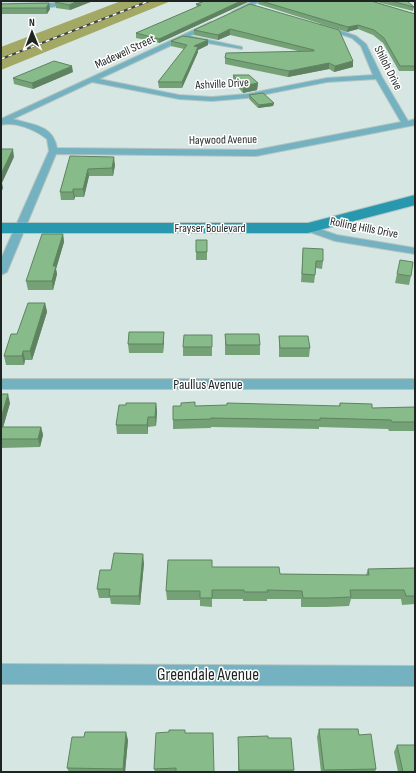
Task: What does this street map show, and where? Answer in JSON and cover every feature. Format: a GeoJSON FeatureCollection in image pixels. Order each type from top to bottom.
{"type":"FeatureCollection","features":[{"type":"Feature","properties":{"kind":"main road","name":"Frayser Boulevard"},"geometry":{"type":"LineString","coordinates":[[1,228],[308,228],[415,200]]}},
{"type":"Feature","properties":{"kind":"street"},"geometry":{"type":"LineString","coordinates":[[1,6],[47,5],[69,1]]}},
{"type":"Feature","properties":{"kind":"street"},"geometry":{"type":"LineString","coordinates":[[230,15],[255,5]]}},
{"type":"Feature","properties":{"kind":"street","name":"Madewell Street"},"geometry":{"type":"LineString","coordinates":[[3,121],[217,21]]}},
{"type":"Feature","properties":{"kind":"street","name":"Shiloh Drive"},"geometry":{"type":"LineString","coordinates":[[316,24],[354,36],[364,45],[378,77],[411,123]]}},
{"type":"Feature","properties":{"kind":"street"},"geometry":{"type":"LineString","coordinates":[[183,37],[240,48]]}},
{"type":"Feature","properties":{"kind":"street","name":"Ashville Drive"},"geometry":{"type":"LineString","coordinates":[[92,80],[179,97],[212,99],[247,96],[327,80],[378,77]]}},
{"type":"Feature","properties":{"kind":"street"},"geometry":{"type":"LineString","coordinates":[[1,272],[53,151],[51,138],[41,130],[3,121]]}},
{"type":"Feature","properties":{"kind":"street","name":"Haywood Avenue"},"geometry":{"type":"LineString","coordinates":[[53,151],[256,153],[411,123]]}},
{"type":"Feature","properties":{"kind":"street","name":"Rolling Hills Drive"},"geometry":{"type":"LineString","coordinates":[[308,228],[335,238],[415,251]]}},
{"type":"Feature","properties":{"kind":"street","name":"Paullus Avenue"},"geometry":{"type":"LineString","coordinates":[[1,384],[415,384]]}},
{"type":"Feature","properties":{"kind":"street","name":"Greendale Avenue"},"geometry":{"type":"LineString","coordinates":[[1,674],[415,676]]}},
{"type":"Feature","properties":{"kind":"green space"},"geometry":{"type":"Polygon","coordinates":[[[121,1],[171,1],[1,70],[1,47],[121,1]]]}},
{"type":"Feature","properties":{"kind":"building"},"geometry":{"type":"Polygon","coordinates":[[[78,1],[69,5],[55,2],[78,1]]]}},
{"type":"Feature","properties":{"kind":"building"},"geometry":{"type":"Polygon","coordinates":[[[205,1],[241,1],[159,39],[136,33],[201,5],[196,4],[205,1]]]}},
{"type":"Feature","properties":{"kind":"building"},"geometry":{"type":"Polygon","coordinates":[[[261,1],[371,1],[415,14],[415,66],[400,66],[384,38],[374,30],[358,25],[348,27],[261,1]]]}},
{"type":"Feature","properties":{"kind":"building"},"geometry":{"type":"Polygon","coordinates":[[[391,1],[407,1],[414,7],[391,1]]]}},
{"type":"Feature","properties":{"kind":"building"},"geometry":{"type":"Polygon","coordinates":[[[49,3],[46,8],[1,8],[1,4],[49,3]]]}},
{"type":"Feature","properties":{"kind":"building"},"geometry":{"type":"Polygon","coordinates":[[[250,4],[339,30],[353,61],[335,66],[329,63],[289,71],[225,58],[226,53],[314,50],[230,29],[218,35],[194,30],[250,4]]]}},
{"type":"Feature","properties":{"kind":"building"},"geometry":{"type":"Polygon","coordinates":[[[183,36],[208,40],[194,46],[198,47],[182,82],[158,82],[187,45],[171,41],[183,36]]]}},
{"type":"Feature","properties":{"kind":"building"},"geometry":{"type":"Polygon","coordinates":[[[54,61],[72,66],[32,83],[13,78],[54,61]]]}},
{"type":"Feature","properties":{"kind":"building"},"geometry":{"type":"Polygon","coordinates":[[[233,75],[249,75],[258,83],[243,86],[233,75]]]}},
{"type":"Feature","properties":{"kind":"building"},"geometry":{"type":"Polygon","coordinates":[[[263,93],[274,103],[259,105],[249,95],[263,93]]]}},
{"type":"Feature","properties":{"kind":"building"},"geometry":{"type":"Polygon","coordinates":[[[1,149],[13,149],[1,174],[1,149]]]}},
{"type":"Feature","properties":{"kind":"building"},"geometry":{"type":"Polygon","coordinates":[[[70,156],[114,157],[112,168],[88,169],[83,189],[73,189],[73,192],[60,192],[70,156]]]}},
{"type":"Feature","properties":{"kind":"building"},"geometry":{"type":"Polygon","coordinates":[[[42,234],[63,234],[53,266],[56,266],[52,281],[26,281],[42,234]]]}},
{"type":"Feature","properties":{"kind":"building"},"geometry":{"type":"Polygon","coordinates":[[[196,240],[207,240],[207,252],[196,252],[196,240]]]}},
{"type":"Feature","properties":{"kind":"building"},"geometry":{"type":"Polygon","coordinates":[[[303,248],[323,249],[323,261],[316,261],[315,275],[302,274],[303,248]]]}},
{"type":"Feature","properties":{"kind":"building"},"geometry":{"type":"Polygon","coordinates":[[[400,260],[413,262],[411,276],[397,274],[400,260]]]}},
{"type":"Feature","properties":{"kind":"building"},"geometry":{"type":"Polygon","coordinates":[[[28,303],[45,303],[30,351],[23,351],[22,356],[4,356],[11,334],[17,334],[28,303]]]}},
{"type":"Feature","properties":{"kind":"building"},"geometry":{"type":"Polygon","coordinates":[[[129,332],[164,332],[163,344],[128,344],[129,332]]]}},
{"type":"Feature","properties":{"kind":"building"},"geometry":{"type":"Polygon","coordinates":[[[225,334],[259,334],[260,345],[226,345],[225,334]]]}},
{"type":"Feature","properties":{"kind":"building"},"geometry":{"type":"Polygon","coordinates":[[[184,335],[212,335],[212,347],[183,347],[184,335]]]}},
{"type":"Feature","properties":{"kind":"building"},"geometry":{"type":"Polygon","coordinates":[[[279,336],[308,336],[310,348],[280,348],[279,336]]]}},
{"type":"Feature","properties":{"kind":"building"},"geometry":{"type":"Polygon","coordinates":[[[1,394],[8,394],[1,418],[1,394]]]}},
{"type":"Feature","properties":{"kind":"building"},"geometry":{"type":"Polygon","coordinates":[[[195,402],[195,406],[227,405],[227,403],[340,406],[340,403],[372,404],[372,408],[415,407],[415,422],[320,418],[320,420],[211,418],[173,420],[173,406],[181,406],[181,403],[195,402]]]}},
{"type":"Feature","properties":{"kind":"building"},"geometry":{"type":"Polygon","coordinates":[[[126,403],[156,403],[155,417],[148,417],[147,425],[116,425],[119,405],[126,405],[126,403]]]}},
{"type":"Feature","properties":{"kind":"building"},"geometry":{"type":"Polygon","coordinates":[[[1,427],[41,427],[38,439],[1,439],[1,427]]]}},
{"type":"Feature","properties":{"kind":"building"},"geometry":{"type":"Polygon","coordinates":[[[114,553],[143,554],[139,596],[109,596],[110,589],[97,589],[100,570],[111,570],[114,553]]]}},
{"type":"Feature","properties":{"kind":"building"},"geometry":{"type":"Polygon","coordinates":[[[168,560],[212,560],[212,567],[279,567],[280,574],[369,575],[368,569],[415,568],[415,596],[406,596],[404,590],[350,590],[351,597],[303,598],[302,591],[267,590],[268,592],[244,592],[244,590],[212,590],[212,598],[200,598],[200,591],[166,591],[168,560]]]}},
{"type":"Feature","properties":{"kind":"building"},"geometry":{"type":"Polygon","coordinates":[[[319,729],[358,729],[359,735],[371,734],[376,769],[324,770],[319,729]]]}},
{"type":"Feature","properties":{"kind":"building"},"geometry":{"type":"Polygon","coordinates":[[[169,730],[185,730],[185,733],[213,733],[214,772],[176,772],[176,768],[154,769],[156,733],[169,732],[169,730]]]}},
{"type":"Feature","properties":{"kind":"building"},"geometry":{"type":"Polygon","coordinates":[[[85,732],[126,732],[123,769],[67,768],[72,737],[84,737],[85,732]]]}},
{"type":"Feature","properties":{"kind":"building"},"geometry":{"type":"Polygon","coordinates":[[[268,736],[268,738],[291,738],[294,770],[239,770],[238,737],[268,736]]]}},
{"type":"Feature","properties":{"kind":"building"},"geometry":{"type":"Polygon","coordinates":[[[397,745],[415,745],[415,772],[403,772],[397,745]]]}},
{"type":"Feature","properties":{"kind":"railway"},"geometry":{"type":"LineString","coordinates":[[1,59],[149,1]]}}]}
